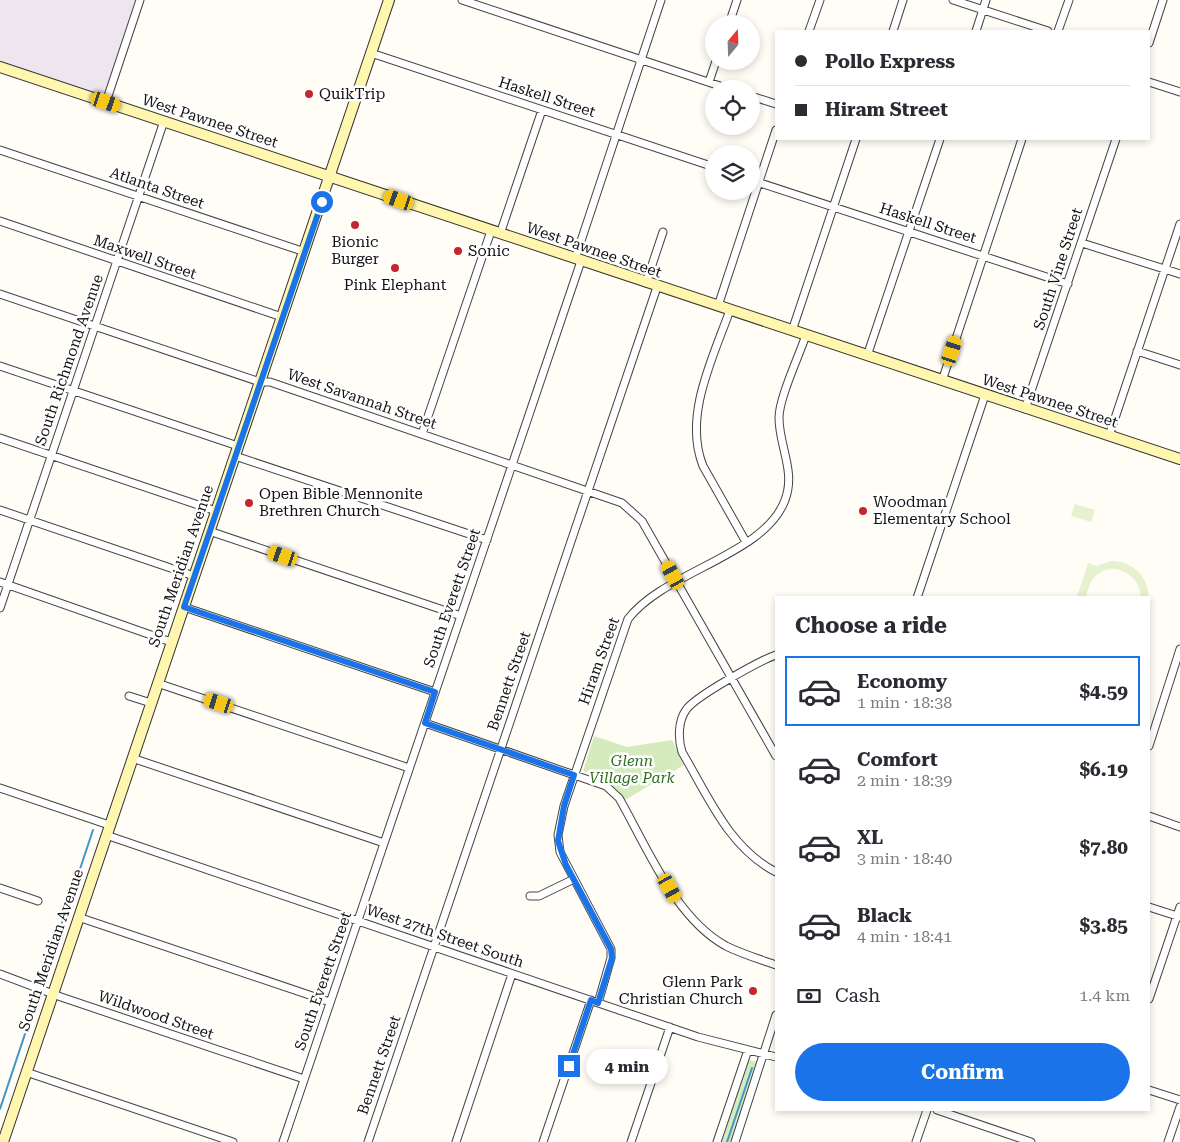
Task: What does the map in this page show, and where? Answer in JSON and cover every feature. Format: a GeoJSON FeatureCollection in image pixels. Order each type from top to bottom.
{"type":"FeatureCollection","features":[{"type":"Feature","properties":{"kind":"main road","name":"South Meridian Avenue"},"geometry":{"type":"LineString","coordinates":[[3,1142],[389,0]]}},
{"type":"Feature","properties":{"kind":"main road","name":"West Pawnee Street"},"geometry":{"type":"LineString","coordinates":[[0,67],[1180,459]]}},
{"type":"Feature","properties":{"kind":"street"},"geometry":{"type":"LineString","coordinates":[[106,102],[140,0]]}},
{"type":"Feature","properties":{"kind":"street"},"geometry":{"type":"LineString","coordinates":[[462,0],[705,81]]}},
{"type":"Feature","properties":{"kind":"street","name":"South Everett Street"},"geometry":{"type":"LineString","coordinates":[[283,1142],[487,540],[661,0]]}},
{"type":"Feature","properties":{"kind":"street"},"geometry":{"type":"LineString","coordinates":[[732,15],[737,0]]}},
{"type":"Feature","properties":{"kind":"street"},"geometry":{"type":"LineString","coordinates":[[809,30],[820,0]]}},
{"type":"Feature","properties":{"kind":"street"},"geometry":{"type":"LineString","coordinates":[[893,30],[903,0]]}},
{"type":"Feature","properties":{"kind":"street"},"geometry":{"type":"LineString","coordinates":[[953,0],[1045,30]]}},
{"type":"Feature","properties":{"kind":"street"},"geometry":{"type":"LineString","coordinates":[[976,30],[986,0]]}},
{"type":"Feature","properties":{"kind":"street"},"geometry":{"type":"LineString","coordinates":[[1058,30],[1068,0]]}},
{"type":"Feature","properties":{"kind":"street"},"geometry":{"type":"LineString","coordinates":[[1150,39],[1163,0]]}},
{"type":"Feature","properties":{"kind":"street","name":"Haskell Street"},"geometry":{"type":"LineString","coordinates":[[371,53],[705,164]]}},
{"type":"Feature","properties":{"kind":"street"},"geometry":{"type":"LineString","coordinates":[[1150,82],[1180,92]]}},
{"type":"Feature","properties":{"kind":"street"},"geometry":{"type":"LineString","coordinates":[[760,99],[775,104]]}},
{"type":"Feature","properties":{"kind":"street"},"geometry":{"type":"LineString","coordinates":[[422,434],[495,232],[542,110]]}},
{"type":"Feature","properties":{"kind":"street","name":"South Richmond Avenue"},"geometry":{"type":"LineString","coordinates":[[0,608],[164,122]]}},
{"type":"Feature","properties":{"kind":"street"},"geometry":{"type":"LineString","coordinates":[[760,179],[775,133]]}},
{"type":"Feature","properties":{"kind":"street"},"geometry":{"type":"LineString","coordinates":[[792,331],[856,140]]}},
{"type":"Feature","properties":{"kind":"street"},"geometry":{"type":"LineString","coordinates":[[867,356],[940,140]]}},
{"type":"Feature","properties":{"kind":"street"},"geometry":{"type":"LineString","coordinates":[[942,381],[1022,140]]}},
{"type":"Feature","properties":{"kind":"street","name":"South Vine Street"},"geometry":{"type":"LineString","coordinates":[[1025,409],[1116,140]]}},
{"type":"Feature","properties":{"kind":"street","name":"Atlanta Street"},"geometry":{"type":"LineString","coordinates":[[0,150],[305,252]]}},
{"type":"Feature","properties":{"kind":"street","name":"Haskell Street"},"geometry":{"type":"LineString","coordinates":[[760,182],[1068,284]]}},
{"type":"Feature","properties":{"kind":"street"},"geometry":{"type":"LineString","coordinates":[[718,306],[753,200]]}},
{"type":"Feature","properties":{"kind":"street","name":"Maxwell Street"},"geometry":{"type":"LineString","coordinates":[[0,221],[282,318]]}},
{"type":"Feature","properties":{"kind":"street"},"geometry":{"type":"LineString","coordinates":[[1109,436],[1180,224]]}},
{"type":"Feature","properties":{"kind":"street"},"geometry":{"type":"LineString","coordinates":[[646,283],[663,232]]}},
{"type":"Feature","properties":{"kind":"street"},"geometry":{"type":"LineString","coordinates":[[1082,243],[1180,274]]}},
{"type":"Feature","properties":{"kind":"street","name":"Bennett Street"},"geometry":{"type":"LineString","coordinates":[[368,1142],[657,286]]}},
{"type":"Feature","properties":{"kind":"street","name":"West Savannah Street"},"geometry":{"type":"LineString","coordinates":[[0,294],[260,382],[270,382],[614,499],[638,516],[775,754]]}},
{"type":"Feature","properties":{"kind":"street"},"geometry":{"type":"LineString","coordinates":[[730,310],[700,401],[695,434],[703,466],[746,542]]}},
{"type":"Feature","properties":{"kind":"street","name":"Hiram Street"},"geometry":{"type":"LineString","coordinates":[[543,1142],[612,958],[611,949],[560,852],[558,835],[564,806],[574,775],[628,619],[647,599],[746,542],[769,526],[786,499],[789,478],[779,417],[806,335]]}},
{"type":"Feature","properties":{"kind":"street"},"geometry":{"type":"LineString","coordinates":[[1137,351],[1180,365]]}},
{"type":"Feature","properties":{"kind":"street"},"geometry":{"type":"LineString","coordinates":[[0,366],[487,540]]}},
{"type":"Feature","properties":{"kind":"street"},"geometry":{"type":"LineString","coordinates":[[918,596],[985,395]]}},
{"type":"Feature","properties":{"kind":"street"},"geometry":{"type":"LineString","coordinates":[[0,438],[216,511]]}},
{"type":"Feature","properties":{"kind":"street"},"geometry":{"type":"LineString","coordinates":[[0,510],[194,576]]}},
{"type":"Feature","properties":{"kind":"street"},"geometry":{"type":"LineString","coordinates":[[210,531],[461,616]]}},
{"type":"Feature","properties":{"kind":"street"},"geometry":{"type":"LineString","coordinates":[[0,582],[172,642]]}},
{"type":"Feature","properties":{"kind":"street"},"geometry":{"type":"LineString","coordinates":[[184,607],[435,692]]}},
{"type":"Feature","properties":{"kind":"street"},"geometry":{"type":"LineString","coordinates":[[1150,743],[1180,650]]}},
{"type":"Feature","properties":{"kind":"street"},"geometry":{"type":"LineString","coordinates":[[775,655],[732,678],[687,709],[680,728],[679,743],[682,752],[737,842],[752,857],[775,871]]}},
{"type":"Feature","properties":{"kind":"street"},"geometry":{"type":"LineString","coordinates":[[158,683],[410,768]]}},
{"type":"Feature","properties":{"kind":"street"},"geometry":{"type":"LineString","coordinates":[[128,696],[151,703]]}},
{"type":"Feature","properties":{"kind":"street"},"geometry":{"type":"LineString","coordinates":[[425,723],[606,786],[619,798],[677,901],[698,925],[726,946],[775,965]]}},
{"type":"Feature","properties":{"kind":"street"},"geometry":{"type":"LineString","coordinates":[[132,758],[384,843]]}},
{"type":"Feature","properties":{"kind":"street","name":"West 27th Street South"},"geometry":{"type":"LineString","coordinates":[[0,788],[107,830],[357,922],[670,1027],[775,1057]]}},
{"type":"Feature","properties":{"kind":"street"},"geometry":{"type":"LineString","coordinates":[[1150,816],[1180,827]]}},
{"type":"Feature","properties":{"kind":"street"},"geometry":{"type":"LineString","coordinates":[[530,896],[539,896],[574,879]]}},
{"type":"Feature","properties":{"kind":"street"},"geometry":{"type":"LineString","coordinates":[[0,888],[38,901]]}},
{"type":"Feature","properties":{"kind":"street"},"geometry":{"type":"LineString","coordinates":[[1150,907],[1178,917]]}},
{"type":"Feature","properties":{"kind":"street"},"geometry":{"type":"LineString","coordinates":[[1150,996],[1180,907]]}},
{"type":"Feature","properties":{"kind":"street"},"geometry":{"type":"LineString","coordinates":[[78,917],[330,1002]]}},
{"type":"Feature","properties":{"kind":"street","name":"Wildwood Street"},"geometry":{"type":"LineString","coordinates":[[0,974],[304,1080]]}},
{"type":"Feature","properties":{"kind":"street"},"geometry":{"type":"LineString","coordinates":[[456,1142],[512,974]]}},
{"type":"Feature","properties":{"kind":"street"},"geometry":{"type":"LineString","coordinates":[[735,1142],[775,1018]]}},
{"type":"Feature","properties":{"kind":"street"},"geometry":{"type":"LineString","coordinates":[[631,1142],[670,1027]]}},
{"type":"Feature","properties":{"kind":"street"},"geometry":{"type":"LineString","coordinates":[[716,1142],[748,1050]]}},
{"type":"Feature","properties":{"kind":"street"},"geometry":{"type":"LineString","coordinates":[[26,1072],[233,1142]]}},
{"type":"Feature","properties":{"kind":"street"},"geometry":{"type":"LineString","coordinates":[[1150,1090],[1180,1100]]}},
{"type":"Feature","properties":{"kind":"street"},"geometry":{"type":"LineString","coordinates":[[1168,1142],[1180,1107]]}},
{"type":"Feature","properties":{"kind":"street"},"geometry":{"type":"LineString","coordinates":[[916,1142],[927,1111]]}},
{"type":"Feature","properties":{"kind":"street"},"geometry":{"type":"LineString","coordinates":[[942,1111],[1031,1142]]}},
{"type":"Feature","properties":{"kind":"shaded area"},"geometry":{"type":"Polygon","coordinates":[[[0,0],[139,0],[106,102],[0,66],[0,0]]]}},
{"type":"Feature","properties":{"kind":"green space"},"geometry":{"type":"Polygon","coordinates":[[[1075,504],[1095,510],[1091,522],[1071,516],[1075,504]]]}},
{"type":"Feature","properties":{"kind":"green space"},"geometry":{"type":"Polygon","coordinates":[[[1111,561],[1133,567],[1143,577],[1149,596],[1141,596],[1139,588],[1130,575],[1115,569],[1100,573],[1093,579],[1086,596],[1077,596],[1088,563],[1097,566],[1111,561]]]}},
{"type":"Feature","properties":{"kind":"green space","name":"Glenn Village Park"},"geometry":{"type":"Polygon","coordinates":[[[594,736],[627,747],[672,740],[684,765],[625,800],[607,781],[583,771],[594,736]]]}},
{"type":"Feature","properties":{"kind":"green space"},"geometry":{"type":"Polygon","coordinates":[[[749,1060],[757,1062],[758,1066],[732,1142],[720,1142],[749,1060]]]}},
{"type":"Feature","properties":{"kind":"waterway"},"geometry":{"type":"LineString","coordinates":[[42,983],[93,830]]}},
{"type":"Feature","properties":{"kind":"waterway"},"geometry":{"type":"LineString","coordinates":[[0,1109],[39,992]]}},
{"type":"Feature","properties":{"kind":"waterway"},"geometry":{"type":"LineString","coordinates":[[727,1142],[752,1068]]}},
{"type":"Feature","properties":{"kind":"place","name":"QuikTrip"},"geometry":{"type":"Point","coordinates":[309,94]}},
{"type":"Feature","properties":{"kind":"place","name":"Bionic Burger"},"geometry":{"type":"Point","coordinates":[355,225]}},
{"type":"Feature","properties":{"kind":"place","name":"Sonic"},"geometry":{"type":"Point","coordinates":[458,251]}},
{"type":"Feature","properties":{"kind":"place","name":"Pink Elephant"},"geometry":{"type":"Point","coordinates":[395,268]}},
{"type":"Feature","properties":{"kind":"place","name":"Open Bible Mennonite Brethren Church"},"geometry":{"type":"Point","coordinates":[249,503]}},
{"type":"Feature","properties":{"kind":"place","name":"Woodman Elementary School"},"geometry":{"type":"Point","coordinates":[863,511]}},
{"type":"Feature","properties":{"kind":"place","name":"Glenn Park Christian Church"},"geometry":{"type":"Point","coordinates":[753,991]}},
{"type":"Feature","properties":{"kind":"route"},"geometry":{"type":"LineString","coordinates":[[322,202],[184,607],[435,692],[425,723],[574,775],[564,806],[558,835],[560,852],[608,941],[612,958],[598,1003],[591,1000],[569,1066]]}}]}
